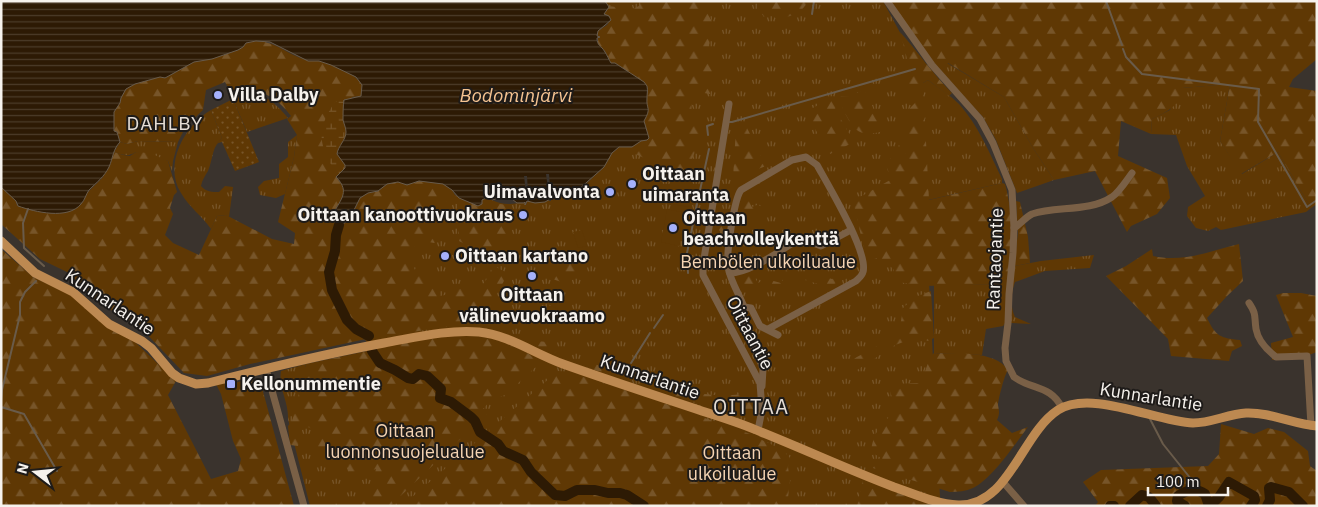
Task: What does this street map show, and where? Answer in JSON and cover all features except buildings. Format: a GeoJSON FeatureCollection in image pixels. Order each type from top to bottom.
{"type":"FeatureCollection","features":[{"type":"Feature","properties":{"kind":"main road","name":"Kunnarlantie"},"geometry":{"type":"LineString","coordinates":[[1,241],[35,273],[73,292],[109,324],[142,341],[151,348],[172,373],[179,378],[196,384],[204,384],[335,352],[419,337],[467,332],[486,333],[509,340],[561,364],[758,430],[878,481],[945,503],[961,505],[981,500],[1003,482],[1045,420],[1062,408],[1071,405],[1100,404],[1191,423],[1208,422],[1241,414],[1258,414],[1314,426]]}},
{"type":"Feature","properties":{"kind":"street","name":"Rantaojantie"},"geometry":{"type":"LineString","coordinates":[[887,1],[932,65],[980,119],[993,143],[1012,190],[1014,228],[1005,348],[1006,361],[1014,377],[1049,392],[1057,399],[1062,408]]}},
{"type":"Feature","properties":{"kind":"street","name":"Oittaantie"},"geometry":{"type":"LineString","coordinates":[[729,104],[703,265],[703,275],[761,389],[762,410],[758,430]]}},
{"type":"Feature","properties":{"kind":"street"},"geometry":{"type":"LineString","coordinates":[[744,307],[730,273],[728,259],[738,194],[741,190],[792,160],[806,157],[817,165],[858,241],[864,270],[862,276],[856,281],[768,329]]}},
{"type":"Feature","properties":{"kind":"street"},"geometry":{"type":"LineString","coordinates":[[1014,228],[1030,215],[1045,211],[1080,207],[1112,197],[1132,173]]}},
{"type":"Feature","properties":{"kind":"street"},"geometry":{"type":"LineString","coordinates":[[730,273],[736,273],[752,267],[798,240],[806,240],[821,246],[851,230]]}},
{"type":"Feature","properties":{"kind":"street"},"geometry":{"type":"LineString","coordinates":[[1249,302],[1256,317],[1256,329],[1262,345],[1276,357],[1307,356],[1314,426]]}},
{"type":"Feature","properties":{"kind":"street"},"geometry":{"type":"LineString","coordinates":[[761,389],[763,369],[738,314],[740,308],[751,308],[760,326],[778,335]]}},
{"type":"Feature","properties":{"kind":"street"},"geometry":{"type":"LineString","coordinates":[[266,368],[304,506]]}},
{"type":"Feature","properties":{"kind":"street"},"geometry":{"type":"LineString","coordinates":[[1003,482],[1024,506]]}},
{"type":"Feature","properties":{"kind":"green space","name":"Bembölen ulkoilualue"},"geometry":{"type":"Polygon","coordinates":[[[600,1],[883,1],[918,66],[940,497],[943,506],[310,506],[288,419],[280,377],[281,371],[306,364],[305,367],[374,352],[339,304],[360,198],[484,196],[487,184],[492,200],[508,204],[525,201],[527,204],[527,201],[545,202],[559,194],[574,192],[587,183],[604,167],[612,153],[619,147],[630,73],[600,1]]]}},
{"type":"Feature","properties":{"kind":"green space"},"geometry":{"type":"Polygon","coordinates":[[[639,1],[700,1],[714,24],[707,54],[709,61],[718,62],[710,94],[692,91],[691,93],[692,122],[703,122],[694,155],[686,173],[677,175],[660,165],[619,147],[647,140],[645,111],[648,94],[625,72],[611,63],[605,51],[598,46],[598,31],[607,25],[611,19],[604,13],[608,10],[608,6],[632,9],[639,6],[639,1]]]}},
{"type":"Feature","properties":{"kind":"green space"},"geometry":{"type":"Polygon","coordinates":[[[758,1],[809,1],[799,13],[778,20],[772,15],[764,17],[757,7],[758,1]]]}},
{"type":"Feature","properties":{"kind":"green space"},"geometry":{"type":"Polygon","coordinates":[[[890,1],[1317,1],[1317,59],[1293,79],[1289,87],[1317,91],[1317,204],[1311,208],[1278,152],[1241,174],[1220,141],[1230,84],[1182,88],[1176,104],[1168,111],[1152,119],[1151,134],[1121,121],[1118,156],[1167,178],[1170,198],[1157,214],[1131,226],[1127,232],[1095,171],[1054,180],[1004,97],[948,63],[941,73],[890,1]]]}},
{"type":"Feature","properties":{"kind":"green space"},"geometry":{"type":"Polygon","coordinates":[[[900,32],[952,93],[949,96],[928,80],[923,83],[929,200],[1002,183],[1005,184],[1011,221],[1007,284],[923,286],[892,281],[894,269],[876,258],[867,262],[853,201],[892,179],[886,166],[899,145],[904,154],[909,152],[900,131],[908,121],[909,109],[915,103],[915,94],[909,85],[903,86],[895,81],[895,74],[910,70],[900,32]]]}},
{"type":"Feature","properties":{"kind":"green space"},"geometry":{"type":"Polygon","coordinates":[[[252,41],[267,42],[305,60],[324,62],[336,66],[349,72],[362,85],[361,96],[352,97],[345,165],[336,177],[341,183],[343,193],[332,217],[336,224],[341,226],[350,219],[360,198],[368,193],[378,191],[387,184],[398,182],[407,185],[419,181],[443,184],[452,190],[455,195],[476,205],[481,202],[509,205],[508,236],[510,250],[504,256],[487,255],[459,241],[457,204],[439,199],[431,205],[440,240],[434,243],[419,240],[409,256],[415,270],[433,274],[440,296],[450,294],[454,289],[475,287],[483,284],[492,267],[505,272],[505,279],[491,305],[486,324],[451,326],[366,339],[250,364],[207,376],[184,373],[140,327],[99,303],[67,272],[40,259],[1,224],[1,187],[16,201],[17,205],[44,213],[67,212],[76,208],[103,177],[114,152],[130,156],[136,152],[150,153],[168,161],[177,192],[174,195],[170,208],[173,214],[165,235],[173,243],[199,255],[217,216],[226,215],[272,239],[294,244],[295,233],[278,222],[294,157],[297,135],[287,119],[291,116],[272,98],[250,92],[233,97],[225,82],[206,90],[203,110],[186,126],[178,142],[138,141],[127,144],[120,142],[117,132],[114,131],[115,109],[129,87],[147,80],[160,77],[165,78],[194,62],[212,59],[238,50],[246,43],[252,41]]]}},
{"type":"Feature","properties":{"kind":"green space"},"geometry":{"type":"Polygon","coordinates":[[[947,63],[1004,97],[1054,180],[1017,193],[996,140],[983,117],[941,73],[947,63]]]}},
{"type":"Feature","properties":{"kind":"green space"},"geometry":{"type":"Polygon","coordinates":[[[928,80],[959,104],[966,112],[983,140],[1002,179],[1002,183],[928,200],[922,85],[928,80]]]}},
{"type":"Feature","properties":{"kind":"green space"},"geometry":{"type":"Polygon","coordinates":[[[1230,84],[1220,141],[1242,174],[1278,152],[1311,208],[1306,212],[1221,230],[1216,227],[1208,231],[1196,228],[1187,216],[1188,207],[1205,196],[1187,166],[1176,135],[1151,134],[1152,119],[1170,110],[1182,88],[1230,84]]]}},
{"type":"Feature","properties":{"kind":"green space"},"geometry":{"type":"Polygon","coordinates":[[[864,89],[883,131],[873,133],[860,132],[851,123],[840,103],[835,109],[854,142],[830,154],[805,112],[830,99],[831,101],[837,96],[850,97],[864,89]]]}},
{"type":"Feature","properties":{"kind":"green space"},"geometry":{"type":"Polygon","coordinates":[[[248,94],[266,98],[275,104],[288,118],[247,132],[233,99],[248,94]]]}},
{"type":"Feature","properties":{"kind":"green space"},"geometry":{"type":"Polygon","coordinates":[[[361,96],[344,203],[332,217],[342,197],[343,188],[323,147],[322,130],[324,122],[335,102],[361,96]]]}},
{"type":"Feature","properties":{"kind":"green space"},"geometry":{"type":"Polygon","coordinates":[[[233,99],[259,162],[235,171],[222,142],[218,143],[213,150],[218,142],[222,138],[211,110],[233,99]]]}},
{"type":"Feature","properties":{"kind":"green space"},"geometry":{"type":"Polygon","coordinates":[[[211,110],[222,138],[214,149],[208,171],[201,186],[207,191],[212,192],[219,192],[225,186],[233,187],[229,217],[226,215],[217,216],[211,229],[181,193],[176,182],[174,170],[176,158],[185,135],[193,125],[211,110]]]}},
{"type":"Feature","properties":{"kind":"green space"},"geometry":{"type":"Polygon","coordinates":[[[745,124],[766,166],[733,179],[736,128],[745,124]]]}},
{"type":"Feature","properties":{"kind":"green space"},"geometry":{"type":"Polygon","coordinates":[[[297,135],[285,194],[276,198],[260,195],[258,187],[264,181],[279,178],[279,164],[288,157],[288,142],[297,135]]]}},
{"type":"Feature","properties":{"kind":"green space"},"geometry":{"type":"Polygon","coordinates":[[[138,141],[178,142],[172,171],[168,161],[136,152],[125,155],[114,152],[120,142],[127,144],[138,141]]]}},
{"type":"Feature","properties":{"kind":"green space"},"geometry":{"type":"Polygon","coordinates":[[[670,192],[691,197],[689,207],[667,203],[670,192]]]}},
{"type":"Feature","properties":{"kind":"green space"},"geometry":{"type":"Polygon","coordinates":[[[743,192],[747,192],[747,197],[752,207],[761,206],[760,210],[754,215],[774,249],[769,252],[749,215],[743,218],[742,227],[734,227],[737,208],[743,192]]]}},
{"type":"Feature","properties":{"kind":"green space"},"geometry":{"type":"Polygon","coordinates":[[[1016,201],[1020,202],[1028,237],[1030,263],[1014,266],[1018,233],[1016,201]]]}},
{"type":"Feature","properties":{"kind":"green space","name":"Oittaan beachvolleykenttä"},"geometry":{"type":"Polygon","coordinates":[[[667,209],[686,213],[679,246],[661,242],[667,209]]]}},
{"type":"Feature","properties":{"kind":"green space"},"geometry":{"type":"Polygon","coordinates":[[[724,212],[731,217],[726,257],[722,256],[720,231],[715,227],[724,212]]]}},
{"type":"Feature","properties":{"kind":"green space"},"geometry":{"type":"Polygon","coordinates":[[[582,230],[587,246],[578,248],[573,232],[582,230]]]}},
{"type":"Feature","properties":{"kind":"green space"},"geometry":{"type":"Polygon","coordinates":[[[733,233],[743,234],[745,239],[738,240],[736,247],[741,249],[749,263],[755,260],[757,262],[736,271],[731,270],[730,266],[733,233]]]}},
{"type":"Feature","properties":{"kind":"green space"},"geometry":{"type":"Polygon","coordinates":[[[1239,244],[1243,281],[1207,318],[1216,333],[1224,337],[1240,340],[1242,346],[1232,351],[1229,361],[1171,356],[1168,339],[1106,276],[1152,249],[1153,256],[1175,258],[1196,255],[1239,244]]]}},
{"type":"Feature","properties":{"kind":"green space"},"geometry":{"type":"Polygon","coordinates":[[[1,249],[33,277],[71,295],[134,341],[176,381],[168,395],[211,479],[238,471],[241,459],[233,441],[221,394],[216,384],[227,383],[228,385],[241,381],[258,381],[261,384],[294,506],[1,506],[1,249]]]}},
{"type":"Feature","properties":{"kind":"green space"},"geometry":{"type":"Polygon","coordinates":[[[778,255],[792,280],[792,287],[781,291],[762,287],[742,293],[734,276],[750,270],[758,283],[766,279],[781,283],[785,276],[772,259],[778,255]]]}},
{"type":"Feature","properties":{"kind":"green space"},"geometry":{"type":"Polygon","coordinates":[[[1094,255],[1090,268],[1045,271],[1015,282],[1012,299],[1013,313],[1015,317],[1031,324],[1011,323],[1010,298],[1014,266],[1094,255]]]}},
{"type":"Feature","properties":{"kind":"green space"},"geometry":{"type":"Polygon","coordinates":[[[582,257],[578,273],[564,283],[547,277],[552,267],[556,264],[582,257]]]}},
{"type":"Feature","properties":{"kind":"green space"},"geometry":{"type":"Polygon","coordinates":[[[849,272],[852,273],[849,277],[828,287],[805,280],[813,273],[832,279],[849,272]]]}},
{"type":"Feature","properties":{"kind":"green space"},"geometry":{"type":"Polygon","coordinates":[[[1007,284],[1006,322],[1003,326],[986,329],[982,355],[934,353],[934,285],[1007,284]]]}},
{"type":"Feature","properties":{"kind":"green space"},"geometry":{"type":"Polygon","coordinates":[[[931,291],[934,338],[928,341],[918,337],[895,345],[857,370],[846,363],[899,334],[903,308],[915,297],[931,291]]]}},
{"type":"Feature","properties":{"kind":"green space"},"geometry":{"type":"Polygon","coordinates":[[[1301,293],[1317,296],[1317,352],[1303,357],[1272,360],[1271,343],[1293,337],[1276,295],[1301,293]]]}},
{"type":"Feature","properties":{"kind":"green space"},"geometry":{"type":"Polygon","coordinates":[[[548,305],[558,309],[551,327],[541,323],[548,305]]]}},
{"type":"Feature","properties":{"kind":"green space","name":"Oittaan luonnonsuojelualue"},"geometry":{"type":"Polygon","coordinates":[[[470,334],[517,347],[533,357],[539,364],[505,395],[492,399],[482,410],[487,414],[390,506],[351,506],[369,497],[376,469],[351,477],[345,460],[316,446],[315,430],[303,425],[298,446],[290,445],[288,426],[292,421],[306,364],[414,341],[470,334]]]}},
{"type":"Feature","properties":{"kind":"green space"},"geometry":{"type":"Polygon","coordinates":[[[517,339],[547,342],[559,348],[552,356],[517,339]]]}},
{"type":"Feature","properties":{"kind":"green space"},"geometry":{"type":"Polygon","coordinates":[[[934,353],[974,354],[994,359],[1002,364],[1008,370],[999,398],[997,420],[1012,433],[1028,427],[988,477],[973,488],[965,491],[950,492],[873,468],[875,465],[888,462],[871,452],[876,434],[882,424],[896,410],[889,388],[895,384],[921,383],[930,357],[934,353]]]}},
{"type":"Feature","properties":{"kind":"green space"},"geometry":{"type":"Polygon","coordinates":[[[586,361],[621,373],[623,376],[618,378],[586,367],[584,365],[586,361]]]}},
{"type":"Feature","properties":{"kind":"green space","name":"Oittaan ulkoilualue"},"geometry":{"type":"Polygon","coordinates":[[[558,371],[634,393],[753,435],[778,448],[790,458],[787,506],[402,506],[558,371]]]}},
{"type":"Feature","properties":{"kind":"green space"},"geometry":{"type":"Polygon","coordinates":[[[666,380],[682,389],[716,395],[739,394],[739,390],[751,387],[755,394],[752,418],[721,412],[668,394],[666,380]]]}},
{"type":"Feature","properties":{"kind":"green space"},"geometry":{"type":"Polygon","coordinates":[[[1221,424],[1254,434],[1268,428],[1284,432],[1308,451],[1310,466],[1317,471],[1317,506],[1095,506],[1098,502],[1083,482],[1101,470],[1208,466],[1219,454],[1221,424]]]}},
{"type":"Feature","properties":{"kind":"green space"},"geometry":{"type":"Polygon","coordinates":[[[863,479],[938,506],[857,506],[863,479]]]}},
{"type":"Feature","properties":{"kind":"water","name":"Bodominjärvi"},"geometry":{"type":"Polygon","coordinates":[[[1,1],[605,1],[609,7],[604,14],[609,16],[611,20],[598,31],[597,36],[600,37],[597,38],[598,43],[611,63],[615,63],[647,86],[648,111],[644,121],[649,138],[632,147],[619,147],[612,153],[604,167],[578,190],[559,194],[545,202],[535,203],[527,201],[525,205],[525,202],[517,203],[507,195],[492,200],[488,184],[486,184],[486,198],[478,206],[459,198],[443,184],[419,181],[407,185],[398,182],[387,184],[378,191],[368,193],[360,198],[350,218],[341,226],[336,224],[332,217],[343,192],[341,183],[336,177],[345,168],[337,154],[346,135],[343,120],[344,100],[361,96],[362,85],[356,77],[331,65],[319,61],[308,61],[270,42],[256,41],[246,43],[238,50],[212,59],[194,62],[165,78],[160,77],[135,84],[126,89],[114,112],[114,131],[117,132],[120,142],[105,174],[89,190],[75,209],[60,213],[42,212],[18,206],[16,201],[1,187],[1,1]]]}},
{"type":"Feature","properties":{"kind":"pier"},"geometry":{"type":"Polygon","coordinates":[[[546,174],[549,174],[551,201],[549,201],[548,192],[529,194],[529,201],[527,201],[524,176],[527,176],[528,191],[548,189],[546,174]]]}},
{"type":"Feature","properties":{"kind":"waterway"},"geometry":{"type":"LineString","coordinates":[[812,14],[814,1]]}},
{"type":"Feature","properties":{"kind":"waterway"},"geometry":{"type":"LineString","coordinates":[[1106,1],[1122,45]]}},
{"type":"Feature","properties":{"kind":"waterway"},"geometry":{"type":"LineString","coordinates":[[1123,49],[1126,57],[1142,74],[1259,89],[1258,122],[1307,207],[1317,200]]}},
{"type":"Feature","properties":{"kind":"waterway"},"geometry":{"type":"LineString","coordinates":[[729,122],[915,69]]}},
{"type":"Feature","properties":{"kind":"waterway"},"geometry":{"type":"LineString","coordinates":[[708,135],[707,126],[713,124]]}},
{"type":"Feature","properties":{"kind":"waterway"},"geometry":{"type":"LineString","coordinates":[[699,195],[709,149]]}},
{"type":"Feature","properties":{"kind":"waterway"},"geometry":{"type":"LineString","coordinates":[[688,273],[687,253],[697,204]]}},
{"type":"Feature","properties":{"kind":"waterway"},"geometry":{"type":"LineString","coordinates":[[28,209],[23,223],[24,248],[44,266]]}},
{"type":"Feature","properties":{"kind":"waterway"},"geometry":{"type":"LineString","coordinates":[[339,225],[329,272],[332,290],[347,320],[356,329],[369,336]]}},
{"type":"Feature","properties":{"kind":"waterway"},"geometry":{"type":"LineString","coordinates":[[1,401],[20,315],[20,302],[25,292],[36,281]]}},
{"type":"Feature","properties":{"kind":"waterway"},"geometry":{"type":"LineString","coordinates":[[654,328],[663,315]]}},
{"type":"Feature","properties":{"kind":"waterway"},"geometry":{"type":"LineString","coordinates":[[631,363],[650,333]]}},
{"type":"Feature","properties":{"kind":"waterway"},"geometry":{"type":"LineString","coordinates":[[372,351],[380,363],[408,378],[413,379],[419,374],[427,376],[441,389],[440,398],[451,402],[471,417],[480,432],[498,444],[503,451],[523,460],[531,472],[555,495],[565,496],[577,490],[620,493],[627,495],[644,506]]}},
{"type":"Feature","properties":{"kind":"waterway"},"geometry":{"type":"LineString","coordinates":[[626,371],[629,366]]}},
{"type":"Feature","properties":{"kind":"waterway"},"geometry":{"type":"LineString","coordinates":[[1,407],[24,414],[57,471]]}},
{"type":"Feature","properties":{"kind":"waterway"},"geometry":{"type":"LineString","coordinates":[[1150,419],[1163,444],[1191,479],[1189,491]]}},
{"type":"Feature","properties":{"kind":"waterway"},"geometry":{"type":"LineString","coordinates":[[1185,506],[1177,501],[1178,496],[1181,494],[1191,490],[1198,491],[1205,494],[1208,503],[1212,504],[1229,482],[1254,496],[1255,500],[1251,506]]}},
{"type":"Feature","properties":{"kind":"waterway"},"geometry":{"type":"LineString","coordinates":[[1267,506],[1270,500],[1269,488],[1271,487],[1289,492],[1303,506]]}},
{"type":"Feature","properties":{"kind":"waterway"},"geometry":{"type":"LineString","coordinates":[[1130,506],[1142,495],[1149,497],[1156,506]]}},
{"type":"Feature","properties":{"kind":"place","name":"Villa Dalby"},"geometry":{"type":"Point","coordinates":[218,95]}},
{"type":"Feature","properties":{"kind":"place","name":"Oittaan uimaranta"},"geometry":{"type":"Point","coordinates":[632,184]}},
{"type":"Feature","properties":{"kind":"place","name":"Uimavalvonta"},"geometry":{"type":"Point","coordinates":[610,192]}},
{"type":"Feature","properties":{"kind":"place","name":"Oittaan kanoottivuokraus"},"geometry":{"type":"Point","coordinates":[523,215]}},
{"type":"Feature","properties":{"kind":"place","name":"Oittaan beachvolleykenttä"},"geometry":{"type":"Point","coordinates":[673,228]}},
{"type":"Feature","properties":{"kind":"place","name":"Oittaan kartano"},"geometry":{"type":"Point","coordinates":[445,256]}},
{"type":"Feature","properties":{"kind":"place","name":"Oittaan välinevuokraamo"},"geometry":{"type":"Point","coordinates":[532,276]}},
{"type":"Feature","properties":{"kind":"place","name":"Kellonummentie"},"geometry":{"type":"Point","coordinates":[231,384]}},
{"type":"Feature","properties":{"kind":"district","name":"DAHLBY"},"geometry":{"type":"Point","coordinates":[165,123]}},
{"type":"Feature","properties":{"kind":"district","name":"OITTAA"},"geometry":{"type":"Point","coordinates":[751,407]}}]}
